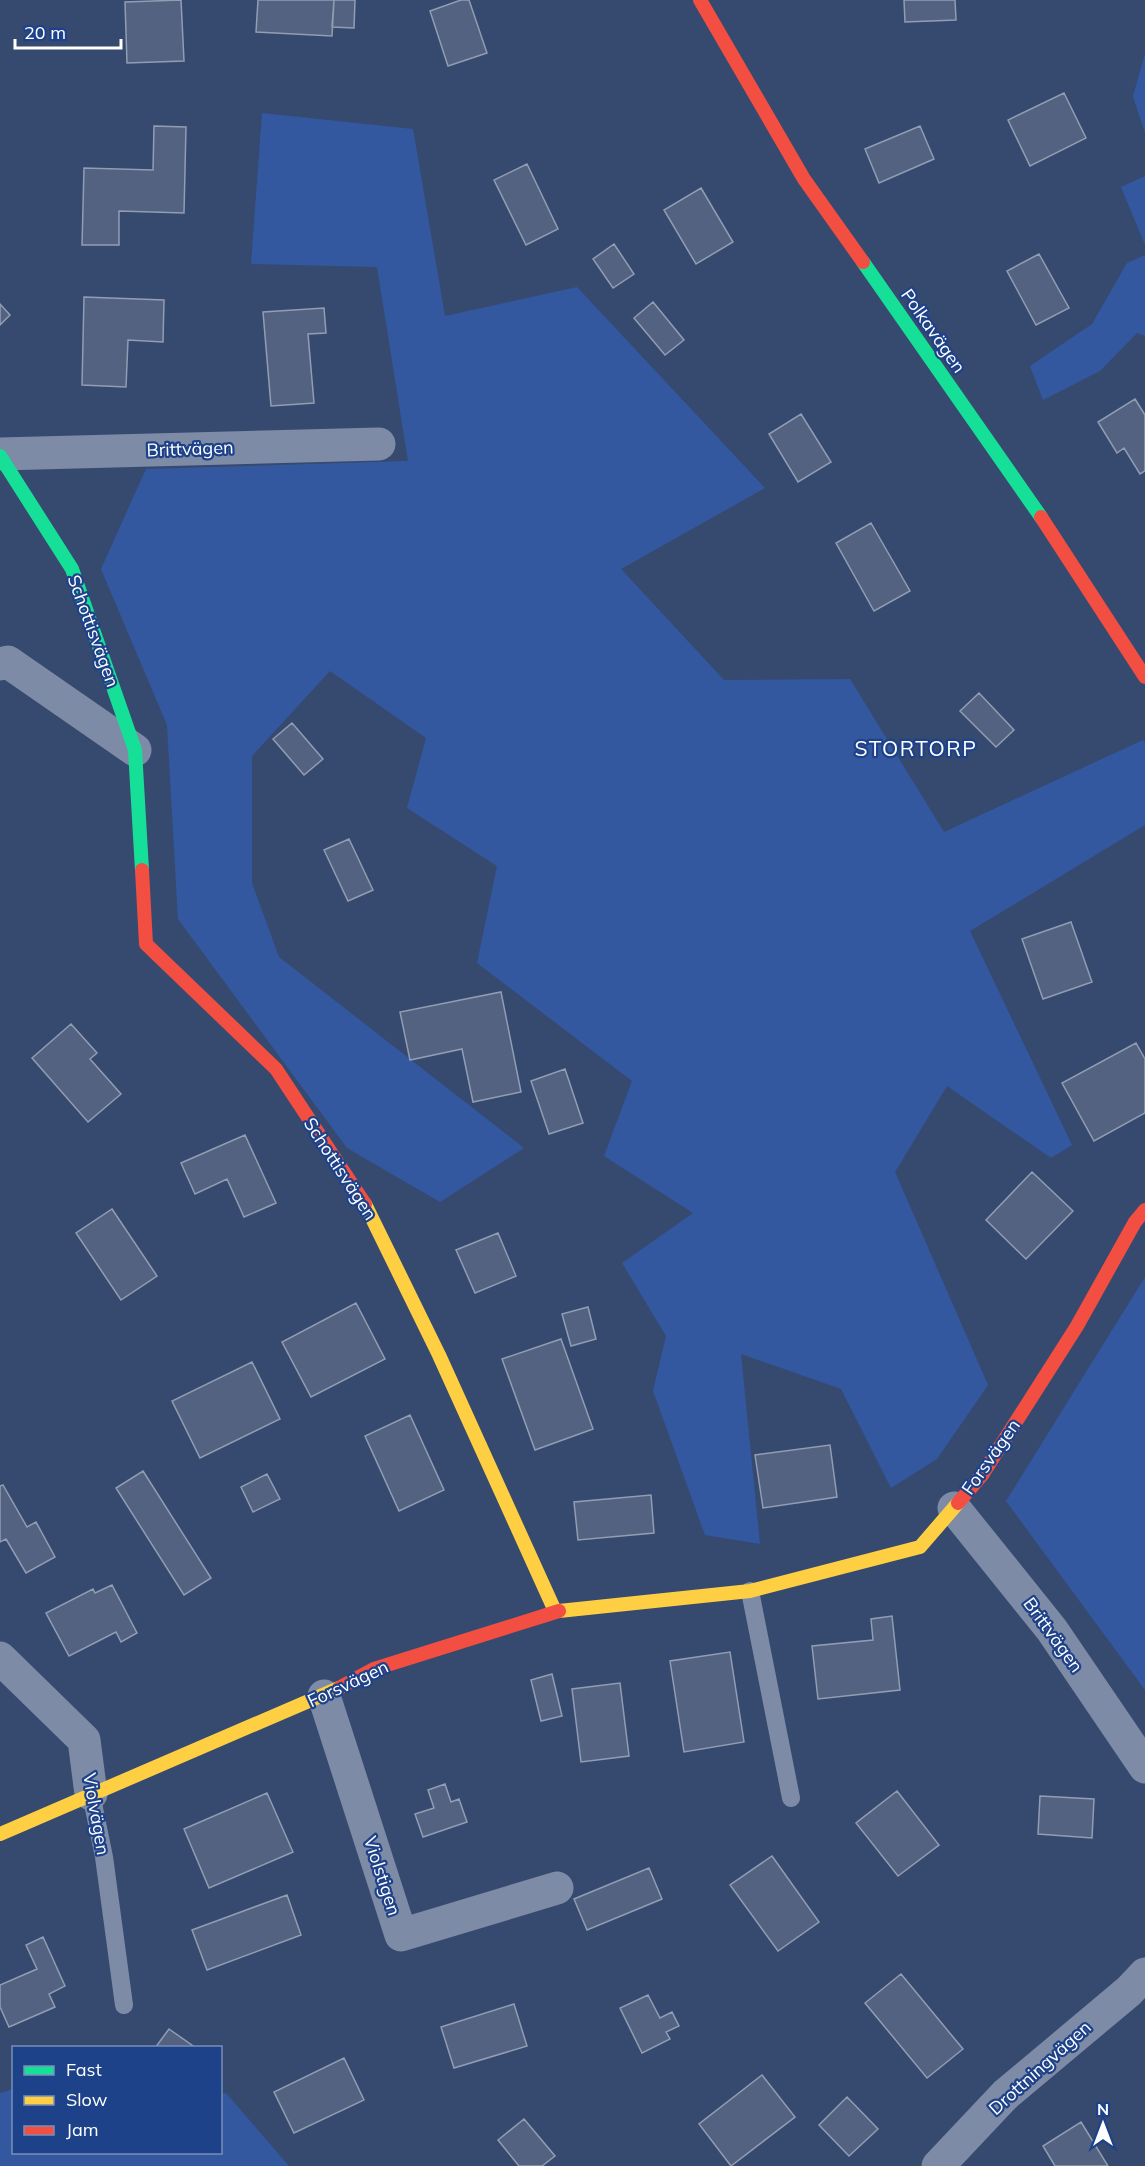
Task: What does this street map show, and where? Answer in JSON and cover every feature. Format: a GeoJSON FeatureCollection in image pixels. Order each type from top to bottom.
{"type":"FeatureCollection","features":[{"type":"Feature","properties":{"kind":"street","name":"Polkavägen"},"geometry":{"type":"LineString","coordinates":[[700,0],[804,179],[1017,481],[1145,677]]}},
{"type":"Feature","properties":{"kind":"street","name":"Brittvägen"},"geometry":{"type":"LineString","coordinates":[[0,455],[379,444]]}},
{"type":"Feature","properties":{"kind":"street","name":"Schottisvägen"},"geometry":{"type":"LineString","coordinates":[[0,455],[72,569],[135,750],[146,944],[276,1070],[369,1210],[439,1355],[555,1611]]}},
{"type":"Feature","properties":{"kind":"street"},"geometry":{"type":"LineString","coordinates":[[0,664],[8,662],[135,750]]}},
{"type":"Feature","properties":{"kind":"street","name":"Forsvägen"},"geometry":{"type":"LineString","coordinates":[[0,1834],[324,1696],[374,1669],[555,1611],[750,1591],[920,1547],[989,1465],[1077,1326],[1134,1222],[1145,1210]]}},
{"type":"Feature","properties":{"kind":"street","name":"Brittvägen"},"geometry":{"type":"LineString","coordinates":[[954,1508],[1052,1630],[1145,1767]]}},
{"type":"Feature","properties":{"kind":"street","name":"Violvägen"},"geometry":{"type":"LineString","coordinates":[[0,1658],[84,1740],[91,1794]]}},
{"type":"Feature","properties":{"kind":"street","name":"Violstigen"},"geometry":{"type":"LineString","coordinates":[[324,1696],[401,1935],[557,1888]]}},
{"type":"Feature","properties":{"kind":"street","name":"Drottningvägen"},"geometry":{"type":"LineString","coordinates":[[938,2166],[1005,2095],[1145,1974]]}},
{"type":"Feature","properties":{"kind":"lane"},"geometry":{"type":"LineString","coordinates":[[750,1591],[791,1798]]}},
{"type":"Feature","properties":{"kind":"lane","name":"Violvägen"},"geometry":{"type":"LineString","coordinates":[[91,1794],[104,1857],[124,2005]]}},
{"type":"Feature","properties":{"kind":"shaded area"},"geometry":{"type":"Polygon","coordinates":[[[1145,54],[1145,133],[1133,96],[1145,54]]]}},
{"type":"Feature","properties":{"kind":"shaded area"},"geometry":{"type":"Polygon","coordinates":[[[262,113],[413,129],[445,316],[577,287],[765,488],[621,569],[724,680],[850,679],[944,832],[1143,740],[1145,743],[1145,825],[970,931],[1072,1145],[1051,1158],[947,1086],[895,1172],[988,1385],[937,1459],[891,1488],[841,1389],[741,1354],[760,1544],[705,1535],[653,1391],[666,1336],[622,1263],[693,1213],[604,1156],[632,1081],[477,963],[497,866],[407,808],[426,738],[330,671],[252,756],[252,883],[279,957],[524,1148],[440,1202],[347,1148],[178,919],[167,725],[101,569],[146,469],[408,461],[377,267],[251,264],[262,113]]]}},
{"type":"Feature","properties":{"kind":"shaded area"},"geometry":{"type":"Polygon","coordinates":[[[1145,176],[1145,245],[1121,187],[1145,176]]]}},
{"type":"Feature","properties":{"kind":"shaded area"},"geometry":{"type":"Polygon","coordinates":[[[1145,255],[1145,336],[1137,333],[1100,371],[1043,400],[1030,366],[1092,324],[1127,263],[1145,255]]]}},
{"type":"Feature","properties":{"kind":"shaded area"},"geometry":{"type":"Polygon","coordinates":[[[1145,1277],[1145,1690],[1006,1501],[1145,1277]]]}},
{"type":"Feature","properties":{"kind":"shaded area"},"geometry":{"type":"Polygon","coordinates":[[[12,2089],[12,2154],[222,2154],[222,2094],[226,2093],[289,2166],[0,2166],[0,2093],[12,2089]]]}},
{"type":"Feature","properties":{"kind":"building"},"geometry":{"type":"Polygon","coordinates":[[[181,0],[184,61],[127,63],[125,2],[181,0]]]}},
{"type":"Feature","properties":{"kind":"building"},"geometry":{"type":"Polygon","coordinates":[[[258,0],[334,0],[332,36],[256,32],[258,0]]]}},
{"type":"Feature","properties":{"kind":"building"},"geometry":{"type":"Polygon","coordinates":[[[334,0],[355,0],[354,28],[332,27],[334,0]]]}},
{"type":"Feature","properties":{"kind":"building"},"geometry":{"type":"Polygon","coordinates":[[[461,0],[469,0],[487,53],[448,66],[430,11],[461,0]]]}},
{"type":"Feature","properties":{"kind":"building"},"geometry":{"type":"Polygon","coordinates":[[[904,0],[955,0],[956,20],[905,22],[904,0]]]}},
{"type":"Feature","properties":{"kind":"building"},"geometry":{"type":"Polygon","coordinates":[[[1064,93],[1086,138],[1030,166],[1008,120],[1064,93]]]}},
{"type":"Feature","properties":{"kind":"building"},"geometry":{"type":"Polygon","coordinates":[[[154,126],[186,127],[184,213],[119,211],[119,245],[82,245],[84,168],[153,170],[154,126]]]}},
{"type":"Feature","properties":{"kind":"building"},"geometry":{"type":"Polygon","coordinates":[[[920,126],[934,159],[879,183],[865,149],[920,126]]]}},
{"type":"Feature","properties":{"kind":"building"},"geometry":{"type":"Polygon","coordinates":[[[527,164],[558,229],[526,245],[494,180],[527,164]]]}},
{"type":"Feature","properties":{"kind":"building"},"geometry":{"type":"Polygon","coordinates":[[[701,188],[733,242],[696,264],[664,210],[701,188]]]}},
{"type":"Feature","properties":{"kind":"building"},"geometry":{"type":"Polygon","coordinates":[[[614,244],[634,274],[613,288],[593,259],[614,244]]]}},
{"type":"Feature","properties":{"kind":"building"},"geometry":{"type":"Polygon","coordinates":[[[1039,254],[1069,308],[1036,325],[1007,271],[1039,254]]]}},
{"type":"Feature","properties":{"kind":"building"},"geometry":{"type":"Polygon","coordinates":[[[84,297],[164,300],[163,342],[128,340],[126,387],[82,385],[84,297]]]}},
{"type":"Feature","properties":{"kind":"building"},"geometry":{"type":"Polygon","coordinates":[[[653,302],[684,340],[665,355],[634,318],[653,302]]]}},
{"type":"Feature","properties":{"kind":"building"},"geometry":{"type":"Polygon","coordinates":[[[0,304],[10,315],[0,325],[0,304]]]}},
{"type":"Feature","properties":{"kind":"building"},"geometry":{"type":"Polygon","coordinates":[[[324,308],[326,333],[308,334],[314,403],[271,406],[263,312],[324,308]]]}},
{"type":"Feature","properties":{"kind":"building"},"geometry":{"type":"Polygon","coordinates":[[[1135,399],[1145,415],[1145,471],[1140,474],[1124,448],[1117,453],[1098,422],[1135,399]]]}},
{"type":"Feature","properties":{"kind":"building"},"geometry":{"type":"Polygon","coordinates":[[[801,414],[831,462],[798,482],[769,434],[801,414]]]}},
{"type":"Feature","properties":{"kind":"building"},"geometry":{"type":"Polygon","coordinates":[[[871,523],[910,591],[874,611],[836,543],[871,523]]]}},
{"type":"Feature","properties":{"kind":"building"},"geometry":{"type":"Polygon","coordinates":[[[979,693],[1014,730],[996,747],[960,711],[979,693]]]}},
{"type":"Feature","properties":{"kind":"building"},"geometry":{"type":"Polygon","coordinates":[[[292,723],[323,759],[304,775],[273,739],[292,723]]]}},
{"type":"Feature","properties":{"kind":"building"},"geometry":{"type":"Polygon","coordinates":[[[349,839],[373,890],[348,901],[324,850],[349,839]]]}},
{"type":"Feature","properties":{"kind":"building"},"geometry":{"type":"Polygon","coordinates":[[[1071,922],[1092,982],[1043,999],[1022,939],[1071,922]]]}},
{"type":"Feature","properties":{"kind":"building"},"geometry":{"type":"Polygon","coordinates":[[[501,992],[521,1092],[473,1102],[462,1049],[410,1060],[400,1012],[501,992]]]}},
{"type":"Feature","properties":{"kind":"building"},"geometry":{"type":"Polygon","coordinates":[[[71,1024],[97,1053],[90,1059],[121,1094],[88,1122],[32,1058],[71,1024]]]}},
{"type":"Feature","properties":{"kind":"building"},"geometry":{"type":"Polygon","coordinates":[[[1136,1043],[1145,1059],[1145,1113],[1094,1141],[1062,1083],[1136,1043]]]}},
{"type":"Feature","properties":{"kind":"building"},"geometry":{"type":"Polygon","coordinates":[[[565,1069],[583,1123],[549,1134],[531,1081],[565,1069]]]}},
{"type":"Feature","properties":{"kind":"building"},"geometry":{"type":"Polygon","coordinates":[[[245,1135],[276,1203],[244,1217],[227,1179],[195,1194],[181,1163],[245,1135]]]}},
{"type":"Feature","properties":{"kind":"building"},"geometry":{"type":"Polygon","coordinates":[[[1032,1172],[1073,1211],[1026,1259],[986,1220],[1032,1172]]]}},
{"type":"Feature","properties":{"kind":"building"},"geometry":{"type":"Polygon","coordinates":[[[112,1209],[157,1276],[121,1300],[76,1233],[112,1209]]]}},
{"type":"Feature","properties":{"kind":"building"},"geometry":{"type":"Polygon","coordinates":[[[498,1233],[516,1276],[475,1293],[456,1250],[498,1233]]]}},
{"type":"Feature","properties":{"kind":"building"},"geometry":{"type":"Polygon","coordinates":[[[356,1303],[385,1359],[311,1397],[282,1342],[356,1303]]]}},
{"type":"Feature","properties":{"kind":"building"},"geometry":{"type":"Polygon","coordinates":[[[588,1307],[596,1339],[571,1346],[562,1314],[588,1307]]]}},
{"type":"Feature","properties":{"kind":"building"},"geometry":{"type":"Polygon","coordinates":[[[561,1339],[593,1429],[535,1450],[502,1359],[561,1339]]]}},
{"type":"Feature","properties":{"kind":"building"},"geometry":{"type":"Polygon","coordinates":[[[252,1362],[280,1419],[200,1458],[172,1401],[252,1362]]]}},
{"type":"Feature","properties":{"kind":"building"},"geometry":{"type":"Polygon","coordinates":[[[410,1415],[444,1490],[399,1511],[365,1436],[410,1415]]]}},
{"type":"Feature","properties":{"kind":"building"},"geometry":{"type":"Polygon","coordinates":[[[830,1445],[837,1497],[763,1508],[755,1455],[830,1445]]]}},
{"type":"Feature","properties":{"kind":"building"},"geometry":{"type":"Polygon","coordinates":[[[143,1471],[211,1578],[184,1595],[116,1488],[143,1471]]]}},
{"type":"Feature","properties":{"kind":"building"},"geometry":{"type":"Polygon","coordinates":[[[267,1474],[280,1499],[253,1512],[241,1487],[267,1474]]]}},
{"type":"Feature","properties":{"kind":"building"},"geometry":{"type":"Polygon","coordinates":[[[3,1485],[27,1527],[36,1522],[55,1557],[26,1573],[6,1539],[0,1542],[0,1486],[3,1485]]]}},
{"type":"Feature","properties":{"kind":"building"},"geometry":{"type":"Polygon","coordinates":[[[651,1495],[654,1533],[578,1540],[574,1502],[651,1495]]]}},
{"type":"Feature","properties":{"kind":"building"},"geometry":{"type":"Polygon","coordinates":[[[112,1585],[137,1633],[121,1642],[116,1632],[69,1656],[46,1613],[93,1589],[95,1593],[112,1585]]]}},
{"type":"Feature","properties":{"kind":"building"},"geometry":{"type":"Polygon","coordinates":[[[892,1616],[900,1690],[818,1699],[812,1646],[873,1640],[871,1619],[892,1616]]]}},
{"type":"Feature","properties":{"kind":"building"},"geometry":{"type":"Polygon","coordinates":[[[730,1652],[744,1742],[684,1752],[670,1661],[730,1652]]]}},
{"type":"Feature","properties":{"kind":"building"},"geometry":{"type":"Polygon","coordinates":[[[552,1674],[562,1716],[541,1721],[531,1680],[552,1674]]]}},
{"type":"Feature","properties":{"kind":"building"},"geometry":{"type":"Polygon","coordinates":[[[620,1683],[629,1756],[581,1762],[572,1689],[620,1683]]]}},
{"type":"Feature","properties":{"kind":"building"},"geometry":{"type":"Polygon","coordinates":[[[445,1784],[451,1802],[459,1799],[467,1822],[423,1837],[415,1814],[434,1808],[428,1790],[445,1784]]]}},
{"type":"Feature","properties":{"kind":"building"},"geometry":{"type":"Polygon","coordinates":[[[897,1791],[939,1845],[898,1876],[856,1823],[897,1791]]]}},
{"type":"Feature","properties":{"kind":"building"},"geometry":{"type":"Polygon","coordinates":[[[267,1793],[293,1852],[209,1888],[184,1829],[267,1793]]]}},
{"type":"Feature","properties":{"kind":"building"},"geometry":{"type":"Polygon","coordinates":[[[1040,1796],[1094,1799],[1092,1838],[1038,1834],[1040,1796]]]}},
{"type":"Feature","properties":{"kind":"building"},"geometry":{"type":"Polygon","coordinates":[[[772,1856],[819,1922],[778,1951],[730,1885],[772,1856]]]}},
{"type":"Feature","properties":{"kind":"building"},"geometry":{"type":"Polygon","coordinates":[[[649,1868],[662,1899],[587,1930],[574,1899],[649,1868]]]}},
{"type":"Feature","properties":{"kind":"building"},"geometry":{"type":"Polygon","coordinates":[[[287,1895],[301,1935],[207,1970],[192,1930],[287,1895]]]}},
{"type":"Feature","properties":{"kind":"building"},"geometry":{"type":"Polygon","coordinates":[[[43,1937],[65,1986],[49,1994],[55,2007],[9,2027],[0,2007],[0,1985],[37,1969],[26,1945],[43,1937]]]}},
{"type":"Feature","properties":{"kind":"building"},"geometry":{"type":"Polygon","coordinates":[[[901,1974],[963,2049],[927,2078],[865,2003],[901,1974]]]}},
{"type":"Feature","properties":{"kind":"building"},"geometry":{"type":"Polygon","coordinates":[[[648,1995],[660,2018],[672,2012],[679,2026],[666,2032],[670,2039],[642,2053],[620,2008],[648,1995]]]}},
{"type":"Feature","properties":{"kind":"building"},"geometry":{"type":"Polygon","coordinates":[[[514,2004],[527,2046],[454,2068],[441,2027],[514,2004]]]}},
{"type":"Feature","properties":{"kind":"building"},"geometry":{"type":"Polygon","coordinates":[[[169,2029],[193,2046],[156,2046],[169,2029]]]}},
{"type":"Feature","properties":{"kind":"building"},"geometry":{"type":"Polygon","coordinates":[[[344,2058],[364,2100],[294,2133],[274,2092],[344,2058]]]}},
{"type":"Feature","properties":{"kind":"building"},"geometry":{"type":"Polygon","coordinates":[[[762,2075],[795,2117],[731,2166],[699,2124],[762,2075]]]}},
{"type":"Feature","properties":{"kind":"building"},"geometry":{"type":"Polygon","coordinates":[[[847,2097],[878,2129],[849,2156],[819,2125],[847,2097]]]}},
{"type":"Feature","properties":{"kind":"building"},"geometry":{"type":"Polygon","coordinates":[[[524,2119],[555,2156],[542,2166],[519,2166],[498,2140],[524,2119]]]}},
{"type":"Feature","properties":{"kind":"building"},"geometry":{"type":"Polygon","coordinates":[[[1081,2122],[1108,2166],[1055,2166],[1043,2146],[1081,2122]]]}},
{"type":"Feature","properties":{"kind":"traffic: fast"},"geometry":{"type":"LineString","coordinates":[[863,262],[1041,517]]}},
{"type":"Feature","properties":{"kind":"traffic: fast"},"geometry":{"type":"LineString","coordinates":[[0,456],[72,569],[135,750],[142,870]]}},
{"type":"Feature","properties":{"kind":"traffic: slow"},"geometry":{"type":"LineString","coordinates":[[365,1204],[439,1355],[555,1611]]}},
{"type":"Feature","properties":{"kind":"traffic: slow"},"geometry":{"type":"LineString","coordinates":[[559,1611],[750,1591],[920,1547],[958,1503]]}},
{"type":"Feature","properties":{"kind":"traffic: slow"},"geometry":{"type":"LineString","coordinates":[[0,1834],[339,1688]]}},
{"type":"Feature","properties":{"kind":"traffic: jam"},"geometry":{"type":"LineString","coordinates":[[700,0],[804,179],[863,262]]}},
{"type":"Feature","properties":{"kind":"traffic: jam"},"geometry":{"type":"LineString","coordinates":[[1041,517],[1145,677]]}},
{"type":"Feature","properties":{"kind":"traffic: jam"},"geometry":{"type":"LineString","coordinates":[[142,870],[146,944],[276,1069],[365,1204]]}},
{"type":"Feature","properties":{"kind":"traffic: jam"},"geometry":{"type":"LineString","coordinates":[[958,1503],[982,1475],[1077,1326],[1135,1222],[1145,1210]]}},
{"type":"Feature","properties":{"kind":"traffic: jam"},"geometry":{"type":"LineString","coordinates":[[339,1688],[374,1669],[559,1611]]}},
{"type":"Feature","properties":{"kind":"district","name":"STORTORP"},"geometry":{"type":"Point","coordinates":[916,749]}}]}
